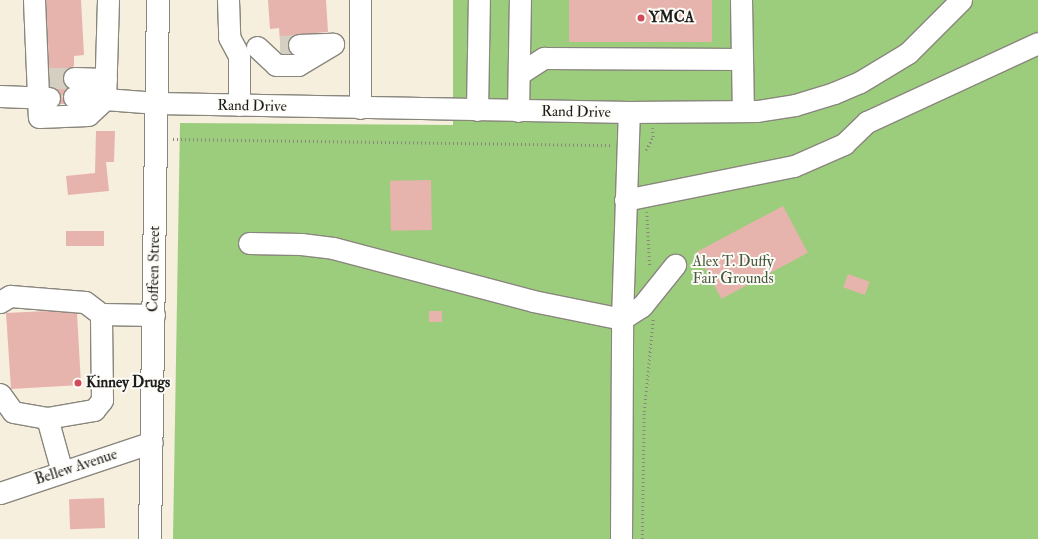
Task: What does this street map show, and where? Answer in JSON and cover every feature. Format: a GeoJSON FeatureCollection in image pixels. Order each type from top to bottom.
{"type":"FeatureCollection","features":[{"type":"Feature","properties":{"kind":"main road","name":"Coffeen Street"},"geometry":{"type":"LineString","coordinates":[[150,539],[158,0]]}},
{"type":"Feature","properties":{"kind":"street"},"geometry":{"type":"LineString","coordinates":[[34,0],[43,88],[39,117],[88,115],[106,99],[108,0]]}},
{"type":"Feature","properties":{"kind":"street"},"geometry":{"type":"LineString","coordinates":[[228,0],[229,37],[239,56],[239,105]]}},
{"type":"Feature","properties":{"kind":"street"},"geometry":{"type":"LineString","coordinates":[[360,0],[360,108]]}},
{"type":"Feature","properties":{"kind":"street"},"geometry":{"type":"LineString","coordinates":[[477,110],[479,0]]}},
{"type":"Feature","properties":{"kind":"street"},"geometry":{"type":"LineString","coordinates":[[518,111],[520,0]]}},
{"type":"Feature","properties":{"kind":"street"},"geometry":{"type":"LineString","coordinates":[[741,0],[743,111]]}},
{"type":"Feature","properties":{"kind":"street","name":"Rand Drive"},"geometry":{"type":"LineString","coordinates":[[106,79],[74,88],[106,99],[157,103],[518,111],[743,111],[795,105],[860,82],[908,53],[961,0]]}},
{"type":"Feature","properties":{"kind":"street"},"geometry":{"type":"LineString","coordinates":[[625,200],[794,166],[844,144],[867,122],[1038,43]]}},
{"type":"Feature","properties":{"kind":"street"},"geometry":{"type":"LineString","coordinates":[[257,47],[276,65],[298,65],[333,44]]}},
{"type":"Feature","properties":{"kind":"street"},"geometry":{"type":"LineString","coordinates":[[236,48],[290,45],[360,44]]}},
{"type":"Feature","properties":{"kind":"street"},"geometry":{"type":"LineString","coordinates":[[519,74],[544,58],[742,59]]}},
{"type":"Feature","properties":{"kind":"street"},"geometry":{"type":"LineString","coordinates":[[0,96],[43,88]]}},
{"type":"Feature","properties":{"kind":"street"},"geometry":{"type":"LineString","coordinates":[[621,539],[622,319],[629,112]]}},
{"type":"Feature","properties":{"kind":"street"},"geometry":{"type":"LineString","coordinates":[[249,243],[301,244],[333,248],[533,301],[622,319],[642,306],[675,264]]}},
{"type":"Feature","properties":{"kind":"street"},"geometry":{"type":"LineString","coordinates":[[0,302],[10,296],[34,304]]}},
{"type":"Feature","properties":{"kind":"street"},"geometry":{"type":"LineString","coordinates":[[0,307],[85,302],[101,314],[154,315]]}},
{"type":"Feature","properties":{"kind":"street"},"geometry":{"type":"LineString","coordinates":[[0,394],[13,412],[47,418],[94,410],[102,400],[101,314]]}},
{"type":"Feature","properties":{"kind":"street"},"geometry":{"type":"LineString","coordinates":[[47,418],[62,472]]}},
{"type":"Feature","properties":{"kind":"street","name":"Bellew Avenue"},"geometry":{"type":"LineString","coordinates":[[0,493],[152,442]]}},
{"type":"Feature","properties":{"kind":"path"},"geometry":{"type":"LineString","coordinates":[[156,139],[648,145]]}},
{"type":"Feature","properties":{"kind":"green space","name":"Alex T. Duffy Fair Grounds"},"geometry":{"type":"Polygon","coordinates":[[[453,0],[1038,0],[1038,539],[173,539],[180,123],[453,125],[453,0]]]}},
{"type":"Feature","properties":{"kind":"building"},"geometry":{"type":"Polygon","coordinates":[[[46,0],[81,0],[84,55],[74,56],[74,66],[64,72],[62,78],[67,88],[62,96],[65,104],[59,104],[59,92],[50,86],[46,0]]]}},
{"type":"Feature","properties":{"kind":"building"},"geometry":{"type":"Polygon","coordinates":[[[268,0],[326,0],[328,32],[293,35],[287,45],[291,53],[281,53],[279,28],[270,29],[268,0]]]}},
{"type":"Feature","properties":{"kind":"building","name":"YMCA"},"geometry":{"type":"Polygon","coordinates":[[[569,0],[712,0],[712,42],[569,42],[569,0]]]}},
{"type":"Feature","properties":{"kind":"building"},"geometry":{"type":"Polygon","coordinates":[[[96,131],[115,131],[114,162],[106,162],[109,191],[68,195],[66,176],[95,173],[96,131]]]}},
{"type":"Feature","properties":{"kind":"building"},"geometry":{"type":"Polygon","coordinates":[[[431,180],[432,230],[391,231],[390,181],[431,180]]]}},
{"type":"Feature","properties":{"kind":"building"},"geometry":{"type":"Polygon","coordinates":[[[783,206],[808,253],[721,299],[696,252],[783,206]]]}},
{"type":"Feature","properties":{"kind":"building"},"geometry":{"type":"Polygon","coordinates":[[[66,231],[104,231],[104,246],[66,246],[66,231]]]}},
{"type":"Feature","properties":{"kind":"building"},"geometry":{"type":"Polygon","coordinates":[[[848,274],[870,282],[865,295],[843,287],[848,274]]]}},
{"type":"Feature","properties":{"kind":"building"},"geometry":{"type":"Polygon","coordinates":[[[47,311],[77,313],[81,385],[11,389],[6,313],[47,311]]]}},
{"type":"Feature","properties":{"kind":"building"},"geometry":{"type":"Polygon","coordinates":[[[429,311],[442,311],[442,322],[429,322],[429,311]]]}},
{"type":"Feature","properties":{"kind":"building"},"geometry":{"type":"Polygon","coordinates":[[[104,498],[105,528],[70,529],[69,499],[104,498]]]}},
{"type":"Feature","properties":{"kind":"tunnel"},"geometry":{"type":"LineString","coordinates":[[280,46],[299,45]]}},
{"type":"Feature","properties":{"kind":"tunnel"},"geometry":{"type":"LineString","coordinates":[[49,78],[74,78]]}},
{"type":"Feature","properties":{"kind":"place","name":"YMCA"},"geometry":{"type":"Point","coordinates":[641,18]}},
{"type":"Feature","properties":{"kind":"place","name":"Kinney Drugs"},"geometry":{"type":"Point","coordinates":[78,383]}}]}
